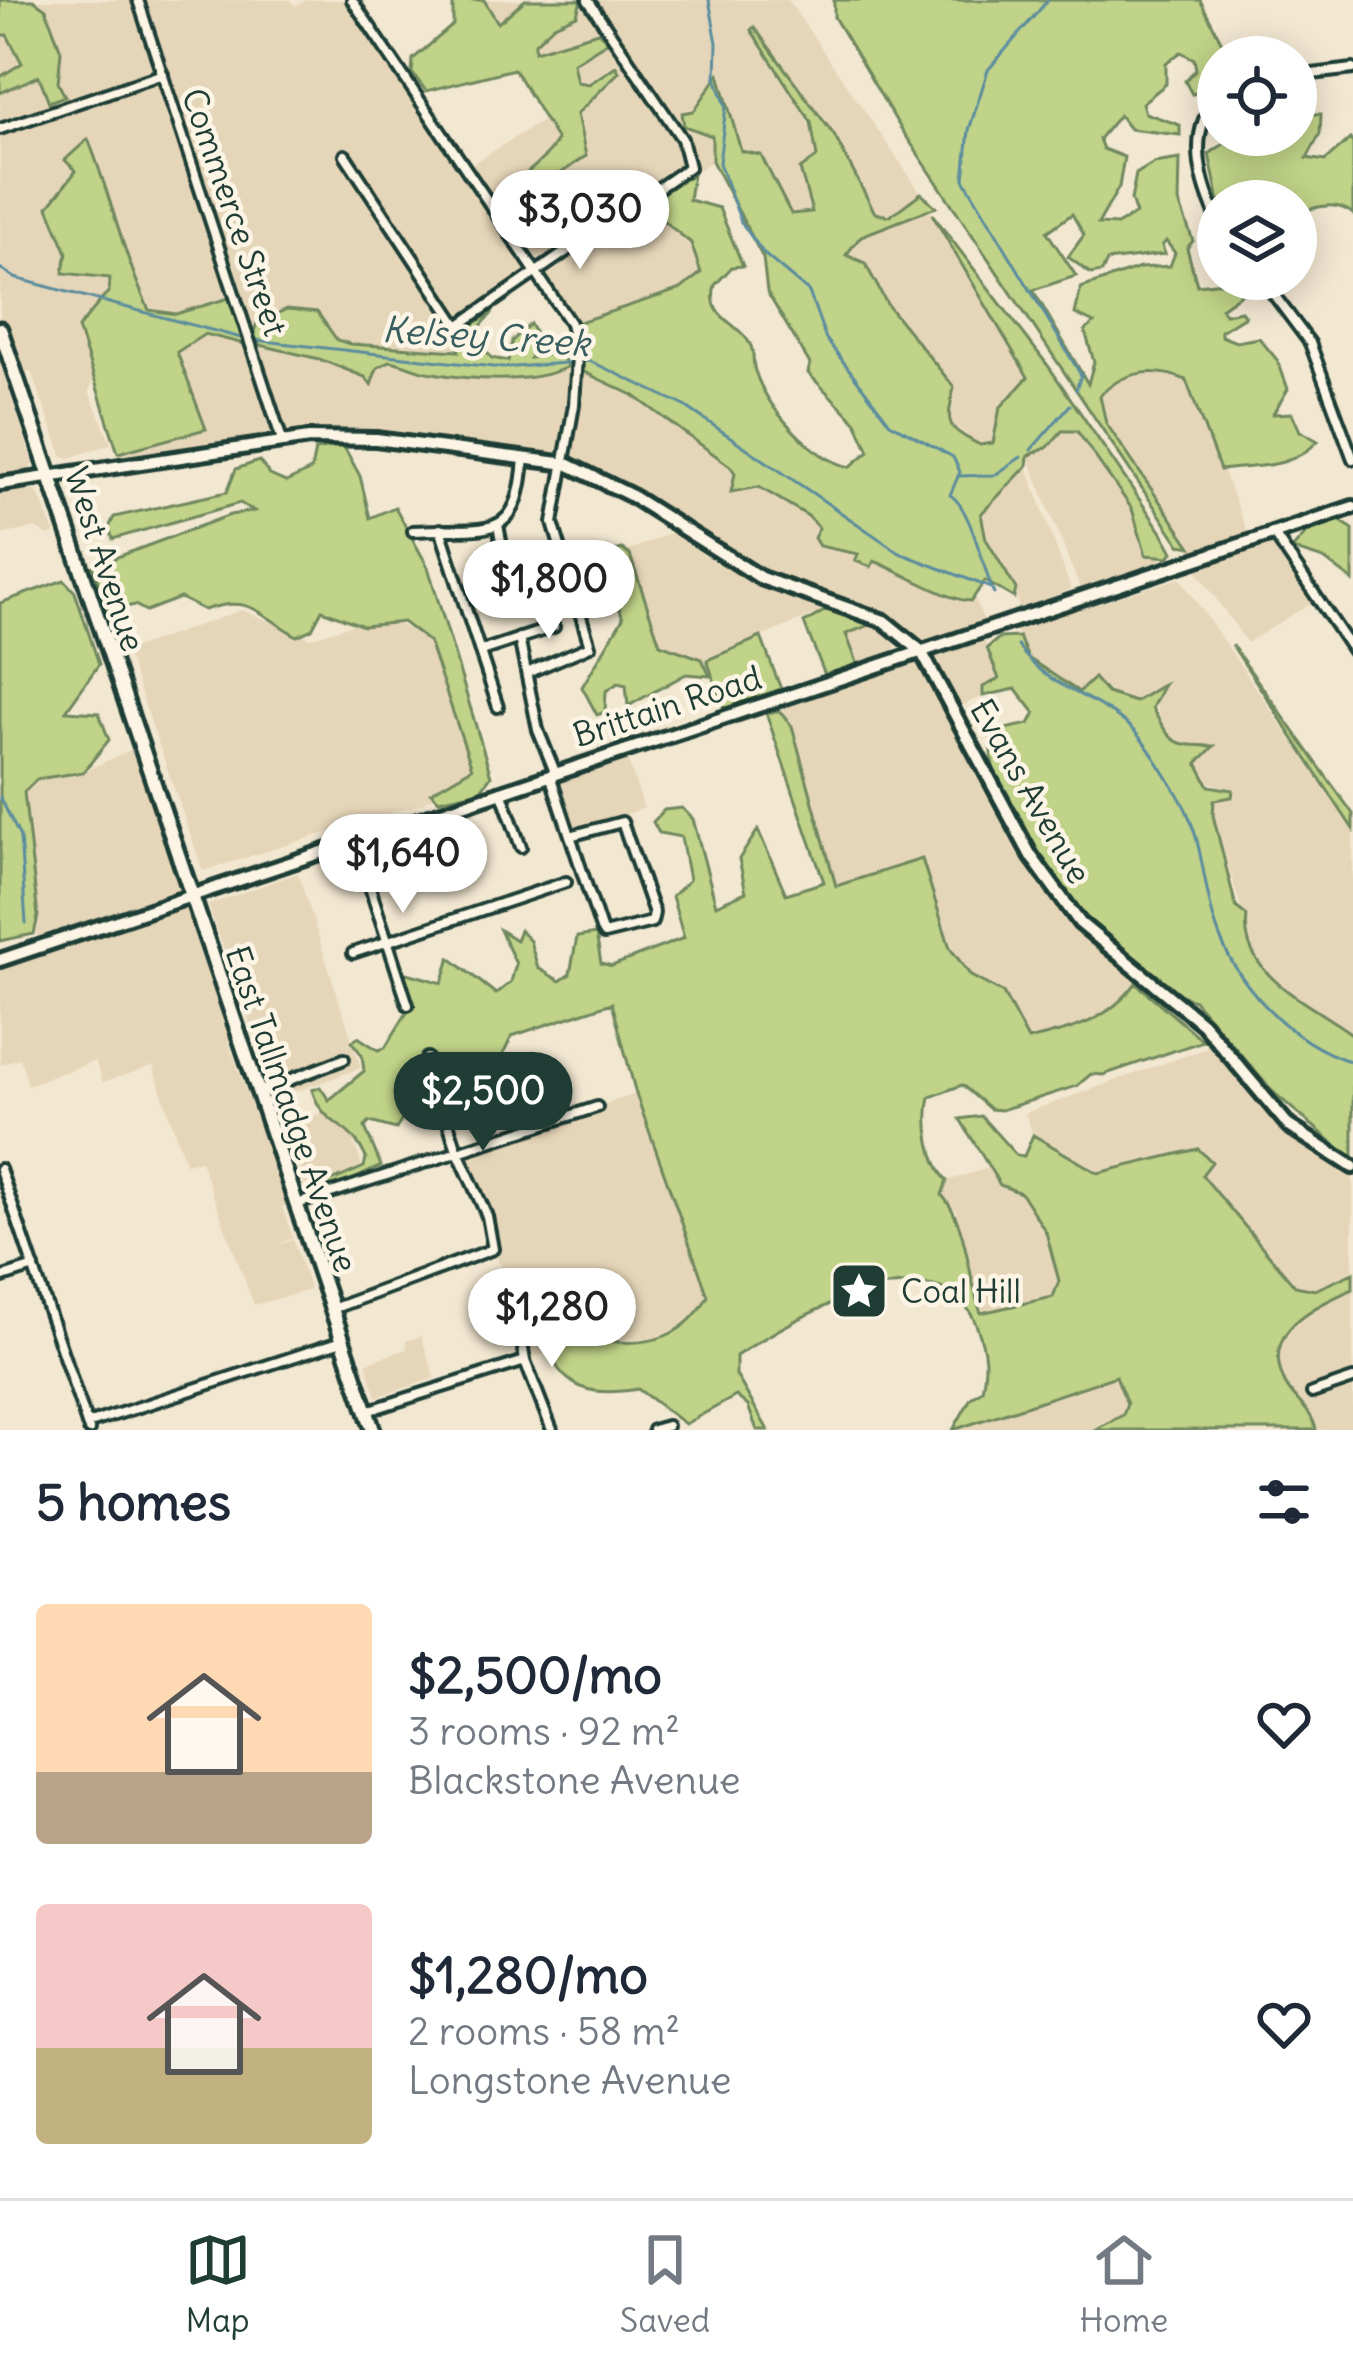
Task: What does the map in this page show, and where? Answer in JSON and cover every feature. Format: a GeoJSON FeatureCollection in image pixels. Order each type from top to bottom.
{"type":"FeatureCollection","features":[{"type":"Feature","properties":{"kind":"main road","name":"West Avenue"},"geometry":{"type":"LineString","coordinates":[[0,329],[158,805]]}},
{"type":"Feature","properties":{"kind":"main road","name":"East Tallmadge Avenue"},"geometry":{"type":"LineString","coordinates":[[158,805],[373,1430]]}},
{"type":"Feature","properties":{"kind":"street","name":"Commerce Street"},"geometry":{"type":"LineString","coordinates":[[138,0],[282,440]]}},
{"type":"Feature","properties":{"kind":"street"},"geometry":{"type":"LineString","coordinates":[[352,0],[570,323],[577,368],[567,464],[553,524],[590,646],[527,673]]}},
{"type":"Feature","properties":{"kind":"street"},"geometry":{"type":"LineString","coordinates":[[345,155],[458,326],[689,166],[688,149],[587,0]]}},
{"type":"Feature","properties":{"kind":"street"},"geometry":{"type":"LineString","coordinates":[[1317,73],[1353,69]]}},
{"type":"Feature","properties":{"kind":"street"},"geometry":{"type":"LineString","coordinates":[[0,129],[163,74]]}},
{"type":"Feature","properties":{"kind":"street"},"geometry":{"type":"LineString","coordinates":[[1278,300],[1310,343],[1353,459]]}},
{"type":"Feature","properties":{"kind":"street","name":"Evans Avenue"},"geometry":{"type":"LineString","coordinates":[[0,484],[282,440],[369,439],[567,464],[630,495],[724,558],[820,600],[884,621],[921,651],[1031,856],[1068,909],[1102,945],[1203,1024],[1288,1126],[1353,1167]]}},
{"type":"Feature","properties":{"kind":"street"},"geometry":{"type":"LineString","coordinates":[[413,531],[498,525],[512,518],[521,501],[524,458]]}},
{"type":"Feature","properties":{"kind":"street","name":"Brittain Road"},"geometry":{"type":"LineString","coordinates":[[0,960],[1353,507]]}},
{"type":"Feature","properties":{"kind":"street"},"geometry":{"type":"LineString","coordinates":[[498,525],[513,604],[572,589]]}},
{"type":"Feature","properties":{"kind":"street"},"geometry":{"type":"LineString","coordinates":[[440,530],[498,706]]}},
{"type":"Feature","properties":{"kind":"street"},"geometry":{"type":"LineString","coordinates":[[1274,534],[1353,651]]}},
{"type":"Feature","properties":{"kind":"street"},"geometry":{"type":"LineString","coordinates":[[503,569],[561,556]]}},
{"type":"Feature","properties":{"kind":"street"},"geometry":{"type":"LineString","coordinates":[[481,651],[554,627]]}},
{"type":"Feature","properties":{"kind":"street"},"geometry":{"type":"LineString","coordinates":[[519,638],[538,730],[570,836],[604,934],[652,922],[654,913],[622,822],[570,836]]}},
{"type":"Feature","properties":{"kind":"street"},"geometry":{"type":"LineString","coordinates":[[501,791],[521,847]]}},
{"type":"Feature","properties":{"kind":"street"},"geometry":{"type":"LineString","coordinates":[[355,840],[408,1005]]}},
{"type":"Feature","properties":{"kind":"street"},"geometry":{"type":"LineString","coordinates":[[353,953],[566,882]]}},
{"type":"Feature","properties":{"kind":"street"},"geometry":{"type":"LineString","coordinates":[[332,1309],[493,1249],[488,1216],[457,1150],[427,1058]]}},
{"type":"Feature","properties":{"kind":"street"},"geometry":{"type":"LineString","coordinates":[[258,1092],[344,1059]]}},
{"type":"Feature","properties":{"kind":"street"},"geometry":{"type":"LineString","coordinates":[[297,1204],[597,1107]]}},
{"type":"Feature","properties":{"kind":"street"},"geometry":{"type":"LineString","coordinates":[[0,1169],[88,1427],[342,1341]]}},
{"type":"Feature","properties":{"kind":"street"},"geometry":{"type":"LineString","coordinates":[[0,1278],[34,1267]]}},
{"type":"Feature","properties":{"kind":"street"},"geometry":{"type":"LineString","coordinates":[[519,1324],[525,1361],[552,1430]]}},
{"type":"Feature","properties":{"kind":"street"},"geometry":{"type":"LineString","coordinates":[[367,1411],[525,1361]]}},
{"type":"Feature","properties":{"kind":"street"},"geometry":{"type":"LineString","coordinates":[[1312,1393],[1353,1379]]}},
{"type":"Feature","properties":{"kind":"street"},"geometry":{"type":"LineString","coordinates":[[653,1430],[667,1426]]}},
{"type":"Feature","properties":{"kind":"shaded area"},"geometry":{"type":"Polygon","coordinates":[[[0,0],[290,0],[295,6],[306,0],[352,0],[467,167],[546,118],[470,0],[788,0],[921,193],[889,216],[875,213],[834,135],[754,28],[816,136],[817,157],[802,185],[812,212],[791,214],[761,155],[741,152],[712,83],[694,111],[683,113],[692,131],[712,136],[712,161],[665,191],[651,211],[691,243],[701,273],[681,289],[576,323],[570,323],[538,274],[459,326],[484,366],[575,361],[576,368],[635,394],[730,466],[735,472],[730,487],[737,492],[759,487],[820,519],[824,545],[920,579],[960,601],[974,597],[988,629],[922,651],[1031,855],[1144,978],[1112,1012],[1089,1025],[1028,1040],[1003,993],[971,976],[950,948],[945,925],[836,886],[792,727],[775,699],[856,672],[871,677],[905,666],[920,652],[896,623],[775,584],[630,495],[567,464],[339,437],[120,463],[94,380],[89,391],[111,444],[69,458],[62,455],[31,372],[16,376],[0,329],[0,0]]]}},
{"type":"Feature","properties":{"kind":"shaded area"},"geometry":{"type":"Polygon","coordinates":[[[928,209],[1029,377],[1000,408],[993,443],[980,445],[949,422],[945,410],[954,387],[888,306],[865,264],[846,255],[861,236],[928,209]]]}},
{"type":"Feature","properties":{"kind":"shaded area"},"geometry":{"type":"Polygon","coordinates":[[[0,362],[33,464],[27,472],[0,481],[0,362]]]}},
{"type":"Feature","properties":{"kind":"shaded area"},"geometry":{"type":"Polygon","coordinates":[[[1161,369],[1187,381],[1250,539],[1193,554],[1106,423],[1100,396],[1114,381],[1161,369]]]}},
{"type":"Feature","properties":{"kind":"shaded area"},"geometry":{"type":"Polygon","coordinates":[[[1062,431],[1077,431],[1119,487],[1161,560],[1173,560],[1081,591],[1028,456],[1048,447],[1062,431]]]}},
{"type":"Feature","properties":{"kind":"shaded area"},"geometry":{"type":"Polygon","coordinates":[[[1027,466],[1071,589],[1019,612],[1016,589],[986,539],[981,514],[1027,466]]]}},
{"type":"Feature","properties":{"kind":"shaded area"},"geometry":{"type":"Polygon","coordinates":[[[0,491],[37,491],[55,533],[48,536],[36,528],[0,535],[0,491]]]}},
{"type":"Feature","properties":{"kind":"shaded area"},"geometry":{"type":"Polygon","coordinates":[[[670,533],[725,568],[826,610],[703,661],[660,644],[626,552],[670,533]]]}},
{"type":"Feature","properties":{"kind":"shaded area"},"geometry":{"type":"Polygon","coordinates":[[[1274,537],[1316,600],[1247,643],[1192,564],[1274,537]]]}},
{"type":"Feature","properties":{"kind":"shaded area"},"geometry":{"type":"Polygon","coordinates":[[[1180,578],[1353,829],[1353,1035],[1267,976],[1257,962],[1213,815],[1214,799],[1232,797],[1233,790],[1203,780],[1197,763],[1207,749],[1180,746],[1168,737],[1150,692],[1135,702],[1122,701],[1094,679],[1079,692],[1049,677],[1028,658],[1015,629],[1180,578]]]}},
{"type":"Feature","properties":{"kind":"shaded area"},"geometry":{"type":"Polygon","coordinates":[[[242,610],[311,638],[381,615],[431,641],[476,773],[422,803],[203,871],[126,651],[242,610]]]}},
{"type":"Feature","properties":{"kind":"shaded area"},"geometry":{"type":"Polygon","coordinates":[[[875,623],[891,631],[896,646],[890,655],[858,665],[846,634],[875,623]]]}},
{"type":"Feature","properties":{"kind":"shaded area"},"geometry":{"type":"Polygon","coordinates":[[[982,633],[999,679],[984,686],[983,696],[955,709],[924,653],[982,633]]]}},
{"type":"Feature","properties":{"kind":"shaded area"},"geometry":{"type":"Polygon","coordinates":[[[139,746],[239,1037],[228,1041],[287,1205],[282,1207],[293,1238],[276,1245],[293,1240],[310,1290],[254,1305],[200,1160],[185,1163],[153,1066],[103,1082],[95,1061],[28,1085],[20,1058],[0,1065],[0,960],[38,947],[24,792],[37,779],[83,772],[139,746]]]}},
{"type":"Feature","properties":{"kind":"shaded area"},"geometry":{"type":"Polygon","coordinates":[[[624,749],[644,808],[569,833],[550,774],[624,749]]]}},
{"type":"Feature","properties":{"kind":"shaded area"},"geometry":{"type":"Polygon","coordinates":[[[298,873],[361,1068],[277,1098],[208,905],[298,873]]]}},
{"type":"Feature","properties":{"kind":"shaded area"},"geometry":{"type":"Polygon","coordinates":[[[1215,1038],[1271,1108],[1353,1167],[1353,1273],[1315,1290],[1295,1286],[1202,1175],[1209,1155],[1199,1150],[1096,1172],[1033,1135],[1025,1113],[1204,1049],[1215,1038]]]}},
{"type":"Feature","properties":{"kind":"shaded area"},"geometry":{"type":"Polygon","coordinates":[[[636,1094],[708,1296],[693,1323],[674,1336],[609,1341],[574,1327],[554,1331],[549,1352],[526,1361],[526,1340],[459,1151],[636,1094]]]}},
{"type":"Feature","properties":{"kind":"shaded area"},"geometry":{"type":"Polygon","coordinates":[[[341,1106],[363,1169],[306,1188],[285,1126],[341,1106]]]}},
{"type":"Feature","properties":{"kind":"shaded area"},"geometry":{"type":"Polygon","coordinates":[[[988,1168],[1000,1185],[1021,1193],[1046,1232],[1059,1281],[1054,1297],[981,1313],[968,1276],[957,1213],[942,1195],[947,1181],[988,1168]]]}},
{"type":"Feature","properties":{"kind":"shaded area"},"geometry":{"type":"Polygon","coordinates":[[[1353,1289],[1353,1430],[1316,1430],[1279,1368],[1282,1337],[1290,1324],[1315,1306],[1353,1289]]]}},
{"type":"Feature","properties":{"kind":"shaded area"},"geometry":{"type":"Polygon","coordinates":[[[421,1336],[435,1378],[377,1397],[366,1363],[407,1349],[406,1341],[421,1336]]]}},
{"type":"Feature","properties":{"kind":"shaded area"},"geometry":{"type":"Polygon","coordinates":[[[1117,1376],[1127,1404],[1123,1415],[1094,1430],[955,1430],[1117,1376]]]}},
{"type":"Feature","properties":{"kind":"green space"},"geometry":{"type":"Polygon","coordinates":[[[0,0],[33,0],[46,9],[61,51],[58,83],[65,96],[49,102],[39,76],[0,93],[0,77],[22,63],[7,35],[0,35],[0,0]]]}},
{"type":"Feature","properties":{"kind":"green space"},"geometry":{"type":"Polygon","coordinates":[[[453,0],[484,0],[498,23],[525,0],[581,0],[577,15],[554,25],[535,43],[535,51],[598,32],[608,41],[573,63],[577,82],[589,84],[616,66],[619,72],[577,114],[586,156],[512,206],[501,204],[557,140],[514,69],[426,91],[412,73],[413,59],[453,25],[453,0]]]}},
{"type":"Feature","properties":{"kind":"green space"},"geometry":{"type":"Polygon","coordinates":[[[834,0],[1200,0],[1219,36],[1197,36],[1197,93],[1192,94],[1185,81],[1196,69],[1194,59],[1181,52],[1166,63],[1166,84],[1142,103],[1145,113],[1180,125],[1180,135],[1130,129],[1119,115],[1099,139],[1103,149],[1124,157],[1119,187],[1098,224],[1117,225],[1136,214],[1131,200],[1136,174],[1154,163],[1180,159],[1179,202],[1193,241],[1187,248],[1197,300],[1232,300],[1221,308],[1225,314],[1241,311],[1245,316],[1221,331],[1221,336],[1236,342],[1259,338],[1278,361],[1288,389],[1273,414],[1292,413],[1300,431],[1318,441],[1284,462],[1220,470],[1186,380],[1140,373],[1109,387],[1100,396],[1106,423],[1191,547],[1180,545],[898,124],[834,17],[834,0]],[[1072,214],[1047,232],[1076,276],[1033,290],[1088,384],[1094,362],[1085,331],[1094,323],[1075,314],[1081,288],[1140,268],[1170,266],[1175,253],[1166,241],[1162,246],[1165,254],[1107,261],[1102,272],[1091,274],[1068,257],[1084,235],[1072,214]]]}},
{"type":"Feature","properties":{"kind":"green space"},"geometry":{"type":"Polygon","coordinates":[[[754,27],[834,135],[875,213],[890,216],[921,193],[936,207],[861,236],[846,255],[865,263],[888,306],[954,387],[949,416],[954,428],[980,445],[993,443],[1000,408],[1028,377],[932,214],[1049,367],[1163,534],[1173,552],[1169,557],[1146,555],[1132,509],[1077,431],[1062,431],[1048,447],[1028,456],[1027,466],[981,514],[986,539],[1016,589],[1014,598],[985,581],[971,601],[950,596],[874,561],[871,567],[855,561],[858,554],[819,546],[814,538],[819,528],[808,516],[759,487],[731,492],[735,473],[730,466],[633,395],[584,372],[576,323],[681,289],[701,273],[691,243],[650,210],[665,191],[693,174],[689,200],[719,208],[743,266],[732,267],[715,285],[715,305],[750,344],[755,371],[770,400],[806,443],[836,462],[850,467],[869,451],[856,422],[808,373],[810,364],[767,292],[763,258],[712,161],[712,136],[684,126],[682,113],[694,111],[719,74],[741,151],[761,155],[791,214],[812,212],[800,169],[817,157],[811,122],[751,30],[754,27]]]}},
{"type":"Feature","properties":{"kind":"green space"},"geometry":{"type":"Polygon","coordinates":[[[88,139],[149,310],[176,314],[232,297],[248,345],[205,334],[177,352],[206,429],[118,453],[78,328],[109,291],[110,278],[63,273],[67,253],[48,207],[76,171],[65,160],[88,139]]]}},
{"type":"Feature","properties":{"kind":"green space"},"geometry":{"type":"Polygon","coordinates":[[[1350,139],[1353,143],[1353,214],[1333,206],[1317,207],[1317,180],[1215,180],[1209,156],[1308,156],[1325,161],[1350,139]]]}},
{"type":"Feature","properties":{"kind":"green space"},"geometry":{"type":"Polygon","coordinates":[[[287,309],[317,312],[337,340],[350,344],[459,351],[454,336],[493,312],[472,336],[492,358],[508,361],[512,341],[530,324],[536,335],[530,358],[555,353],[560,347],[567,367],[518,379],[480,379],[390,361],[377,368],[371,385],[365,377],[319,359],[260,345],[253,334],[257,323],[287,309]]]}},
{"type":"Feature","properties":{"kind":"green space"},"geometry":{"type":"Polygon","coordinates":[[[343,445],[360,476],[370,518],[395,507],[428,567],[491,776],[480,791],[439,800],[431,792],[472,768],[429,642],[403,622],[363,626],[322,610],[312,629],[297,636],[244,605],[204,610],[180,598],[146,611],[135,605],[107,611],[93,566],[230,515],[254,511],[240,503],[113,539],[109,528],[114,517],[227,492],[236,469],[259,461],[270,475],[286,482],[311,470],[315,450],[343,445]]]}},
{"type":"Feature","properties":{"kind":"green space"},"geometry":{"type":"Polygon","coordinates":[[[1339,520],[1353,529],[1353,581],[1324,559],[1292,549],[1307,532],[1339,520]]]}},
{"type":"Feature","properties":{"kind":"green space"},"geometry":{"type":"Polygon","coordinates":[[[622,549],[630,555],[660,644],[702,659],[710,676],[686,674],[628,706],[626,685],[618,683],[606,691],[605,712],[597,715],[582,687],[623,618],[616,599],[587,590],[582,562],[622,549]]]}},
{"type":"Feature","properties":{"kind":"green space"},"geometry":{"type":"Polygon","coordinates":[[[64,580],[75,592],[99,664],[66,711],[99,713],[109,740],[83,772],[37,779],[24,792],[38,916],[34,934],[0,941],[0,603],[64,580]]]}},
{"type":"Feature","properties":{"kind":"green space"},"geometry":{"type":"Polygon","coordinates":[[[826,610],[875,623],[846,634],[858,665],[825,675],[804,623],[826,610]]]}},
{"type":"Feature","properties":{"kind":"green space"},"geometry":{"type":"Polygon","coordinates":[[[761,637],[781,689],[724,709],[707,660],[761,637]]]}},
{"type":"Feature","properties":{"kind":"green space"},"geometry":{"type":"Polygon","coordinates":[[[1019,637],[1028,658],[1079,692],[1094,678],[1107,693],[1135,702],[1164,684],[1152,708],[1170,736],[1181,743],[1214,746],[1197,763],[1209,786],[1233,790],[1232,797],[1214,800],[1213,815],[1236,907],[1247,916],[1254,956],[1299,1000],[1353,1035],[1353,1160],[1273,1092],[1194,1000],[1166,985],[1089,921],[1063,894],[1018,831],[1002,798],[991,732],[1029,724],[1035,713],[1016,689],[983,696],[983,687],[999,679],[987,648],[999,638],[1019,637]]]}},
{"type":"Feature","properties":{"kind":"green space"},"geometry":{"type":"Polygon","coordinates":[[[1232,645],[1353,814],[1353,829],[1232,645]]]}},
{"type":"Feature","properties":{"kind":"green space"},"geometry":{"type":"Polygon","coordinates":[[[779,711],[792,726],[836,886],[922,859],[950,948],[971,976],[1003,993],[1028,1040],[1101,1015],[1136,983],[1203,1041],[1103,1075],[1091,1074],[1077,1086],[1001,1110],[990,1109],[962,1085],[930,1097],[930,1141],[947,1181],[942,1195],[962,1235],[981,1313],[1053,1297],[1059,1281],[1046,1232],[1021,1193],[1000,1185],[960,1119],[981,1116],[1016,1155],[1024,1156],[1033,1135],[1098,1173],[1198,1149],[1212,1162],[1202,1175],[1295,1286],[1315,1290],[1353,1273],[1353,1289],[1295,1323],[1279,1349],[1285,1383],[1316,1430],[1094,1430],[1123,1415],[1127,1404],[1116,1376],[953,1430],[971,1398],[982,1390],[984,1351],[977,1327],[959,1299],[932,1286],[900,1284],[864,1292],[791,1323],[736,1356],[736,1375],[768,1430],[757,1430],[748,1406],[736,1396],[685,1424],[638,1389],[596,1391],[573,1383],[548,1350],[553,1331],[576,1331],[609,1341],[655,1339],[679,1329],[708,1296],[636,1094],[612,1003],[512,1036],[497,1067],[474,1076],[452,1096],[432,1062],[403,1084],[409,1104],[423,1105],[422,1110],[405,1115],[396,1129],[370,1122],[365,1127],[381,1166],[322,1194],[309,1191],[364,1167],[366,1158],[360,1146],[323,1112],[312,1090],[320,1087],[329,1100],[364,1071],[362,1055],[352,1042],[358,1037],[378,1050],[385,1048],[411,1006],[402,977],[407,973],[442,983],[450,958],[496,994],[511,982],[516,964],[500,930],[516,940],[520,930],[530,941],[538,968],[560,981],[570,974],[577,937],[596,934],[601,963],[612,966],[684,938],[672,896],[689,880],[681,837],[659,833],[653,822],[664,810],[682,808],[693,819],[716,905],[746,892],[739,859],[758,830],[786,894],[824,882],[766,713],[779,711]]]}},
{"type":"Feature","properties":{"kind":"waterway"},"geometry":{"type":"LineString","coordinates":[[709,0],[717,43],[716,78],[726,106],[719,163],[741,222],[764,254],[809,292],[826,339],[890,423],[953,457],[960,472],[950,495],[970,525],[994,594]]}},
{"type":"Feature","properties":{"kind":"waterway"},"geometry":{"type":"LineString","coordinates":[[1048,0],[988,70],[969,130],[964,179],[1081,375],[1076,390]]}},
{"type":"Feature","properties":{"kind":"waterway","name":"Kelsey Creek"},"geometry":{"type":"LineString","coordinates":[[0,268],[15,278],[245,339]]}},
{"type":"Feature","properties":{"kind":"waterway","name":"Kelsey Creek"},"geometry":{"type":"LineString","coordinates":[[255,340],[502,368],[590,361],[685,406],[900,553],[991,588]]}},
{"type":"Feature","properties":{"kind":"waterway"},"geometry":{"type":"LineString","coordinates":[[1031,450],[1070,405]]}},
{"type":"Feature","properties":{"kind":"waterway"},"geometry":{"type":"LineString","coordinates":[[958,476],[995,475],[1021,457]]}},
{"type":"Feature","properties":{"kind":"waterway","name":"Kelsey Creek"},"geometry":{"type":"LineString","coordinates":[[1018,646],[1042,672],[1115,715],[1142,740],[1191,823],[1213,916],[1233,964],[1286,1025],[1307,1041],[1353,1062]]}},
{"type":"Feature","properties":{"kind":"waterway"},"geometry":{"type":"LineString","coordinates":[[0,797],[20,837],[26,923]]}},
{"type":"Feature","properties":{"kind":"place","name":"Coal Hill"},"geometry":{"type":"Point","coordinates":[859,1291]}}]}
